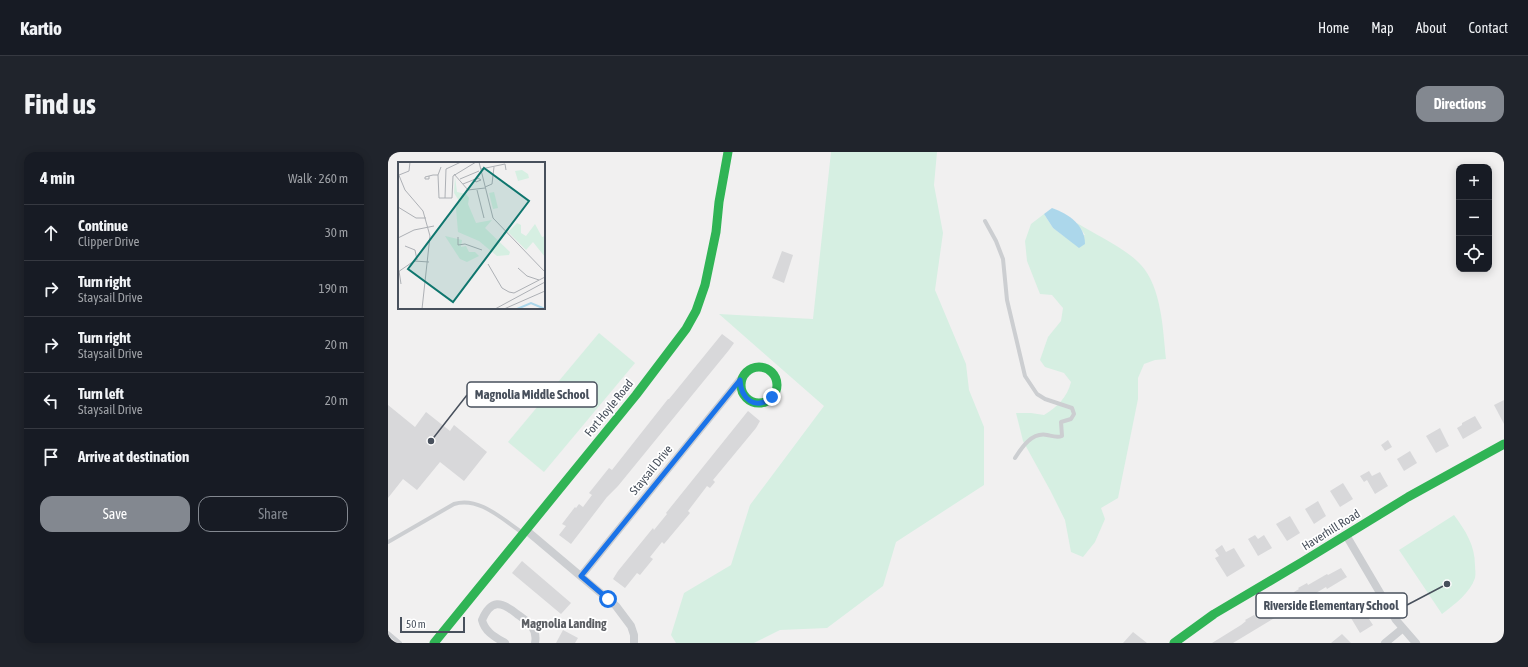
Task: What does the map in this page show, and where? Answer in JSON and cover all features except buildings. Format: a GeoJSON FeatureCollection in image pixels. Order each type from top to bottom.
{"type":"FeatureCollection","features":[{"type":"Feature","properties":{"kind":"street","name":"Fort Hoyle Road"},"geometry":{"type":"LineString","coordinates":[[434,643],[636,395],[686,329],[701,296],[708,269],[716,232],[719,202],[728,152]]}},
{"type":"Feature","properties":{"kind":"street","name":"Staysail Drive"},"geometry":{"type":"LineString","coordinates":[[581,576],[740,380],[748,371],[753,368],[764,368],[774,374],[776,380],[776,392],[768,401],[756,403],[745,397],[742,392],[740,380]]}},
{"type":"Feature","properties":{"kind":"street","name":"Haverhill Road"},"geometry":{"type":"LineString","coordinates":[[1174,643],[1209,617],[1284,574],[1426,486],[1504,444]]}},
{"type":"Feature","properties":{"kind":"street"},"geometry":{"type":"LineString","coordinates":[[524,532],[581,576],[622,611],[631,626],[634,635],[634,643]]}},
{"type":"Feature","properties":{"kind":"street"},"geometry":{"type":"LineString","coordinates":[[1346,535],[1402,629],[1416,643]]}},
{"type":"Feature","properties":{"kind":"street"},"geometry":{"type":"LineString","coordinates":[[505,643],[489,633],[483,626],[482,620],[488,610],[494,605],[500,603],[507,606],[530,624],[537,636],[535,643]]}},
{"type":"Feature","properties":{"kind":"street"},"geometry":{"type":"LineString","coordinates":[[1385,643],[1402,629]]}},
{"type":"Feature","properties":{"kind":"lane"},"geometry":{"type":"LineString","coordinates":[[985,221],[996,241],[1003,259],[1007,300],[1025,376],[1037,394],[1045,399],[1072,408],[1074,414],[1071,419],[1061,422],[1062,436],[1058,437],[1042,434],[1034,437],[1020,450],[1015,458]]}},
{"type":"Feature","properties":{"kind":"lane"},"geometry":{"type":"LineString","coordinates":[[388,542],[460,502],[481,505],[524,532]]}},
{"type":"Feature","properties":{"kind":"lane"},"geometry":{"type":"LineString","coordinates":[[388,633],[400,643]]}},
{"type":"Feature","properties":{"kind":"green space"},"geometry":{"type":"Polygon","coordinates":[[[831,152],[937,152],[934,185],[943,233],[935,290],[966,364],[969,390],[984,427],[984,485],[896,542],[883,586],[827,628],[780,630],[754,643],[676,643],[671,635],[684,593],[731,565],[750,505],[824,406],[719,314],[813,319],[831,152]]]}},
{"type":"Feature","properties":{"kind":"green space"},"geometry":{"type":"Polygon","coordinates":[[[1044,214],[1053,228],[1065,237],[1085,235],[1077,223],[1128,253],[1141,265],[1148,274],[1157,297],[1164,336],[1166,359],[1155,360],[1144,364],[1138,378],[1138,399],[1118,498],[1101,508],[1105,519],[1095,542],[1083,557],[1071,552],[1065,520],[1023,441],[1016,413],[1044,415],[1061,402],[1067,393],[1071,382],[1064,373],[1045,367],[1040,360],[1048,337],[1061,321],[1063,308],[1052,295],[1040,294],[1027,261],[1025,241],[1031,224],[1044,214]]]}},
{"type":"Feature","properties":{"kind":"green space"},"geometry":{"type":"Polygon","coordinates":[[[599,333],[635,363],[544,472],[508,442],[599,333]]]}},
{"type":"Feature","properties":{"kind":"green space"},"geometry":{"type":"Polygon","coordinates":[[[1454,515],[1472,545],[1475,558],[1475,576],[1470,589],[1442,614],[1399,550],[1454,515]]]}},
{"type":"Feature","properties":{"kind":"water"},"geometry":{"type":"Polygon","coordinates":[[[1052,208],[1064,213],[1075,221],[1082,231],[1085,244],[1079,248],[1053,228],[1044,214],[1052,208]]]}},
{"type":"Feature","properties":{"kind":"traffic: fast"},"geometry":{"type":"LineString","coordinates":[[434,643],[636,395],[686,329],[696,311],[705,285],[716,232],[719,202],[728,152]]}},
{"type":"Feature","properties":{"kind":"traffic: fast"},"geometry":{"type":"LineString","coordinates":[[763,367],[772,372],[776,378],[777,385],[776,392],[772,398],[763,403],[755,403],[746,398],[742,392],[741,381],[746,372],[752,368],[763,367]]}},
{"type":"Feature","properties":{"kind":"traffic: fast"},"geometry":{"type":"LineString","coordinates":[[1174,643],[1214,614],[1408,497],[1504,444]]}},
{"type":"Feature","properties":{"kind":"place","name":"Magnolia Middle School"},"geometry":{"type":"Point","coordinates":[431,441]}},
{"type":"Feature","properties":{"kind":"place","name":"Riverside Elementary School"},"geometry":{"type":"Point","coordinates":[1447,584]}},
{"type":"Feature","properties":{"kind":"district","name":"Magnolia Landing"},"geometry":{"type":"Point","coordinates":[564,623]}},
{"type":"Feature","properties":{"kind":"route"},"geometry":{"type":"LineString","coordinates":[[608,599],[581,576],[740,380],[742,392],[750,401],[762,403],[768,401],[772,397]]}}]}
